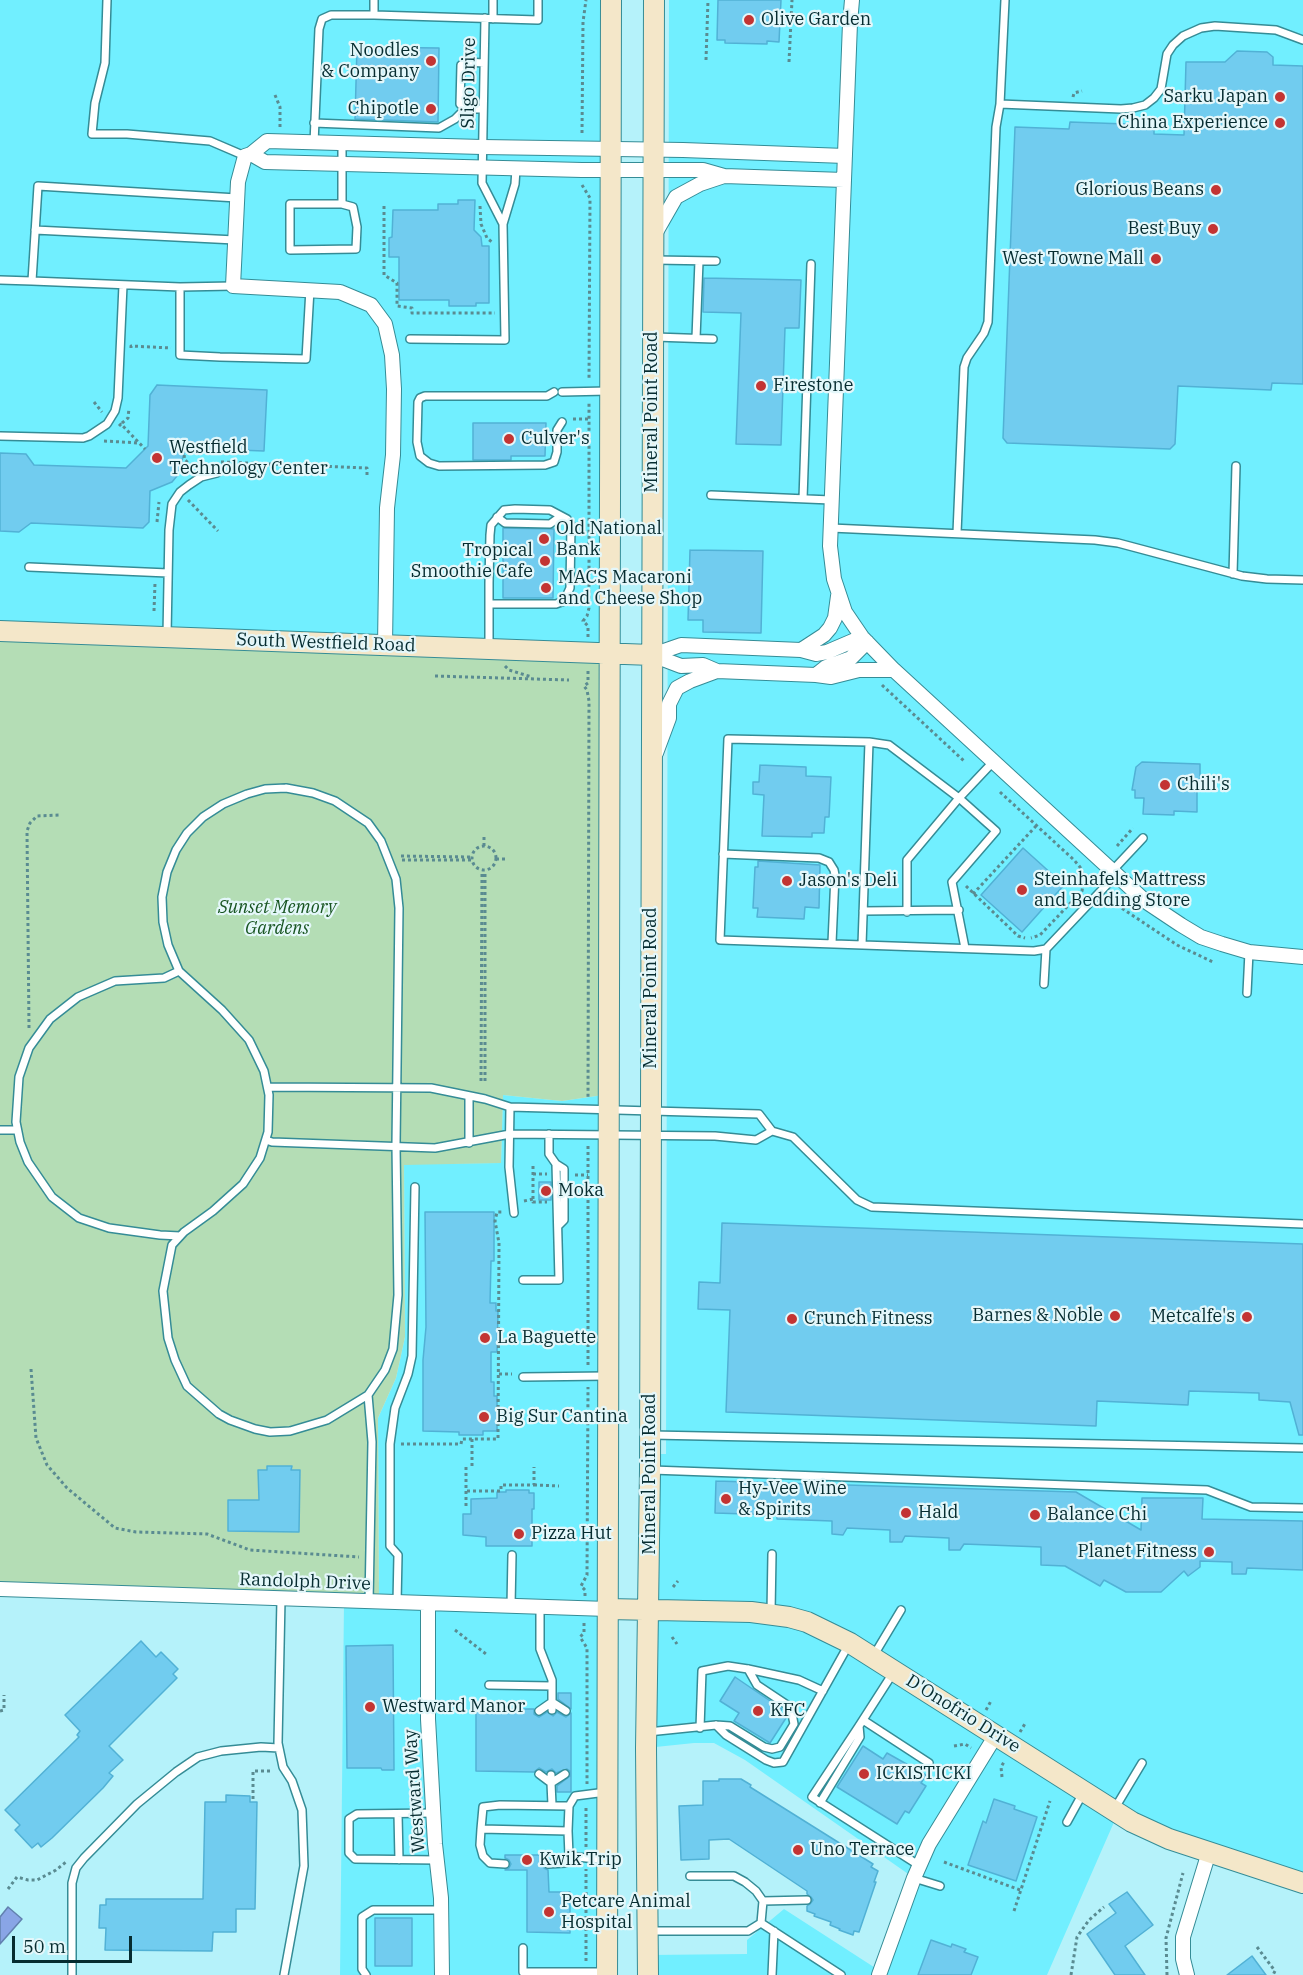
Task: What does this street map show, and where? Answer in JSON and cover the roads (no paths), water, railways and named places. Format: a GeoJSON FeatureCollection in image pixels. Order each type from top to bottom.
{"type":"FeatureCollection","features":[{"type":"Feature","properties":{"kind":"main road"},"geometry":{"type":"LineString","coordinates":[[607,1973],[611,0]]}},
{"type":"Feature","properties":{"kind":"main road","name":"Mineral Point Road"},"geometry":{"type":"LineString","coordinates":[[648,1975],[654,0]]}},
{"type":"Feature","properties":{"kind":"main road","name":"South Westfield Road"},"geometry":{"type":"LineString","coordinates":[[0,631],[652,655]]}},
{"type":"Feature","properties":{"kind":"main road","name":"D'Onofrio Drive"},"geometry":{"type":"LineString","coordinates":[[608,1609],[770,1615],[807,1622],[850,1642],[1132,1822],[1169,1839],[1303,1884]]}},
{"type":"Feature","properties":{"kind":"street"},"geometry":{"type":"LineString","coordinates":[[852,0],[830,528],[831,561],[838,594],[845,612],[865,640],[894,670],[1145,901],[1201,937],[1249,952],[1303,957]]}},
{"type":"Feature","properties":{"kind":"street"},"geometry":{"type":"LineString","coordinates":[[386,645],[387,508],[393,455],[392,355],[385,324],[371,305],[340,292],[233,286],[238,182],[248,155],[267,141],[652,149],[845,156]]}},
{"type":"Feature","properties":{"kind":"street"},"geometry":{"type":"LineString","coordinates":[[248,155],[265,162],[609,171],[703,170],[724,176],[844,180]]}},
{"type":"Feature","properties":{"kind":"street"},"geometry":{"type":"LineString","coordinates":[[652,238],[676,197],[700,184],[724,176]]}},
{"type":"Feature","properties":{"kind":"street"},"geometry":{"type":"LineString","coordinates":[[801,650],[824,635],[830,628],[838,594]]}},
{"type":"Feature","properties":{"kind":"street"},"geometry":{"type":"LineString","coordinates":[[652,655],[681,645],[801,650],[816,654],[865,640]]}},
{"type":"Feature","properties":{"kind":"street"},"geometry":{"type":"LineString","coordinates":[[816,675],[826,667],[851,658],[865,640]]}},
{"type":"Feature","properties":{"kind":"street"},"geometry":{"type":"LineString","coordinates":[[652,655],[681,666],[703,665],[717,671],[831,677],[859,670],[894,670]]}},
{"type":"Feature","properties":{"kind":"street"},"geometry":{"type":"LineString","coordinates":[[651,767],[669,718],[669,704],[677,688],[717,671]]}},
{"type":"Feature","properties":{"kind":"street","name":"Randolph Drive"},"geometry":{"type":"LineString","coordinates":[[0,1589],[608,1609]]}},
{"type":"Feature","properties":{"kind":"street","name":"Westward Way"},"geometry":{"type":"LineString","coordinates":[[428,1604],[428,1719],[441,1910],[442,1975]]}},
{"type":"Feature","properties":{"kind":"street"},"geometry":{"type":"LineString","coordinates":[[879,1975],[929,1844],[996,1735]]}},
{"type":"Feature","properties":{"kind":"street"},"geometry":{"type":"LineString","coordinates":[[1187,1975],[1183,1959],[1183,1937],[1209,1852]]}},
{"type":"Feature","properties":{"kind":"lane"},"geometry":{"type":"LineString","coordinates":[[107,0],[105,63],[95,103],[92,134],[127,134],[210,141],[248,155]]}},
{"type":"Feature","properties":{"kind":"lane"},"geometry":{"type":"LineString","coordinates":[[374,0],[374,15]]}},
{"type":"Feature","properties":{"kind":"lane","name":"Sligo Drive"},"geometry":{"type":"LineString","coordinates":[[493,0],[484,63],[482,183],[503,224]]}},
{"type":"Feature","properties":{"kind":"lane"},"geometry":{"type":"LineString","coordinates":[[314,142],[319,29],[322,19],[330,15],[374,15],[538,20],[538,0]]}},
{"type":"Feature","properties":{"kind":"lane"},"geometry":{"type":"LineString","coordinates":[[957,533],[964,367],[988,322],[996,128],[1000,104],[1005,0]]}},
{"type":"Feature","properties":{"kind":"lane"},"geometry":{"type":"LineString","coordinates":[[1000,104],[1120,109],[1145,105],[1161,89],[1164,63],[1173,45],[1183,36],[1201,28],[1215,26],[1276,30],[1303,40]]}},
{"type":"Feature","properties":{"kind":"lane"},"geometry":{"type":"LineString","coordinates":[[483,110],[465,109],[460,104],[461,65],[466,62],[484,63]]}},
{"type":"Feature","properties":{"kind":"lane"},"geometry":{"type":"LineString","coordinates":[[314,123],[439,128],[455,119],[465,109]]}},
{"type":"Feature","properties":{"kind":"lane"},"geometry":{"type":"LineString","coordinates":[[342,143],[342,204]]}},
{"type":"Feature","properties":{"kind":"lane"},"geometry":{"type":"LineString","coordinates":[[410,339],[505,340],[503,224],[515,184],[516,169]]}},
{"type":"Feature","properties":{"kind":"lane"},"geometry":{"type":"LineString","coordinates":[[32,281],[38,186],[237,198]]}},
{"type":"Feature","properties":{"kind":"lane"},"geometry":{"type":"LineString","coordinates":[[290,204],[342,204],[353,207],[357,227],[356,249],[290,250],[290,204]]}},
{"type":"Feature","properties":{"kind":"lane"},"geometry":{"type":"LineString","coordinates":[[35,230],[235,240]]}},
{"type":"Feature","properties":{"kind":"lane"},"geometry":{"type":"LineString","coordinates":[[653,260],[716,261]]}},
{"type":"Feature","properties":{"kind":"lane"},"geometry":{"type":"LineString","coordinates":[[696,338],[699,261]]}},
{"type":"Feature","properties":{"kind":"lane"},"geometry":{"type":"LineString","coordinates":[[803,499],[812,264]]}},
{"type":"Feature","properties":{"kind":"lane"},"geometry":{"type":"LineString","coordinates":[[0,280],[180,287],[233,286]]}},
{"type":"Feature","properties":{"kind":"lane"},"geometry":{"type":"LineString","coordinates":[[0,436],[83,438],[107,424],[115,411],[118,398],[123,285]]}},
{"type":"Feature","properties":{"kind":"lane"},"geometry":{"type":"LineString","coordinates":[[180,287],[180,355],[306,359],[310,289]]}},
{"type":"Feature","properties":{"kind":"lane"},"geometry":{"type":"LineString","coordinates":[[652,337],[713,339]]}},
{"type":"Feature","properties":{"kind":"lane"},"geometry":{"type":"LineString","coordinates":[[562,392],[610,391]]}},
{"type":"Feature","properties":{"kind":"lane"},"geometry":{"type":"LineString","coordinates":[[554,392],[547,396],[420,398],[417,442],[420,456],[429,463],[439,466],[544,465],[554,462],[557,452],[557,430],[562,422]]}},
{"type":"Feature","properties":{"kind":"lane"},"geometry":{"type":"LineString","coordinates":[[1233,574],[1236,466]]}},
{"type":"Feature","properties":{"kind":"lane"},"geometry":{"type":"LineString","coordinates":[[167,637],[172,504],[180,492],[189,485],[201,477],[217,473]]}},
{"type":"Feature","properties":{"kind":"lane"},"geometry":{"type":"LineString","coordinates":[[711,495],[831,500]]}},
{"type":"Feature","properties":{"kind":"lane"},"geometry":{"type":"LineString","coordinates":[[489,604],[556,604],[564,601],[570,588],[571,525],[567,519],[550,510],[515,509],[504,510],[491,525],[490,536],[489,604],[489,649]]}},
{"type":"Feature","properties":{"kind":"lane"},"geometry":{"type":"LineString","coordinates":[[497,517],[505,523],[550,524],[561,516]]}},
{"type":"Feature","properties":{"kind":"lane"},"geometry":{"type":"LineString","coordinates":[[830,528],[1086,539],[1118,543],[1233,574],[1267,579],[1303,580]]}},
{"type":"Feature","properties":{"kind":"lane"},"geometry":{"type":"LineString","coordinates":[[29,567],[168,573]]}},
{"type":"Feature","properties":{"kind":"lane"},"geometry":{"type":"LineString","coordinates":[[965,948],[952,882],[996,831],[959,798],[889,745],[869,742],[728,739],[720,940],[1034,951],[1046,949]]}},
{"type":"Feature","properties":{"kind":"lane"},"geometry":{"type":"LineString","coordinates":[[862,945],[869,742]]}},
{"type":"Feature","properties":{"kind":"lane"},"geometry":{"type":"LineString","coordinates":[[907,912],[907,860],[959,798],[993,762]]}},
{"type":"Feature","properties":{"kind":"lane"},"geometry":{"type":"LineString","coordinates":[[286,788],[335,801],[368,823],[381,841],[396,879],[399,908],[396,1145],[398,1295],[397,1327],[393,1349],[385,1370],[368,1395],[327,1420],[290,1431],[270,1432],[255,1429],[219,1414],[188,1386],[174,1360],[168,1338],[163,1291],[172,1245],[243,1184],[260,1158],[266,1140],[268,1123],[268,1087],[264,1071],[249,1040],[222,1010],[179,971],[168,945],[163,922],[162,897],[167,872],[176,850],[188,832],[203,818],[223,804],[248,794],[266,789],[286,788]]}},
{"type":"Feature","properties":{"kind":"lane"},"geometry":{"type":"LineString","coordinates":[[1044,984],[1046,949],[1143,838]]}},
{"type":"Feature","properties":{"kind":"lane"},"geometry":{"type":"LineString","coordinates":[[723,854],[819,858],[829,862],[835,876],[832,943]]}},
{"type":"Feature","properties":{"kind":"lane"},"geometry":{"type":"LineString","coordinates":[[863,911],[959,910]]}},
{"type":"Feature","properties":{"kind":"lane"},"geometry":{"type":"LineString","coordinates":[[1247,993],[1249,952]]}},
{"type":"Feature","properties":{"kind":"lane"},"geometry":{"type":"LineString","coordinates":[[179,971],[164,978],[115,981],[87,992],[50,1019],[29,1048],[19,1077],[17,1130],[28,1162],[52,1197],[79,1218],[109,1228],[160,1236],[180,1236]]}},
{"type":"Feature","properties":{"kind":"lane"},"geometry":{"type":"LineString","coordinates":[[268,1087],[431,1088],[469,1095],[510,1107],[759,1114],[772,1131],[793,1137],[857,1200],[872,1207],[1303,1224]]}},
{"type":"Feature","properties":{"kind":"lane"},"geometry":{"type":"LineString","coordinates":[[469,1095],[469,1143]]}},
{"type":"Feature","properties":{"kind":"lane"},"geometry":{"type":"LineString","coordinates":[[510,1107],[509,1167],[514,1211]]}},
{"type":"Feature","properties":{"kind":"lane"},"geometry":{"type":"LineString","coordinates":[[0,1130],[17,1130]]}},
{"type":"Feature","properties":{"kind":"lane"},"geometry":{"type":"LineString","coordinates":[[266,1140],[435,1148],[510,1134],[715,1136],[756,1140],[772,1131]]}},
{"type":"Feature","properties":{"kind":"lane"},"geometry":{"type":"LineString","coordinates":[[549,1134],[549,1154],[556,1164],[564,1169],[565,1175],[564,1220],[558,1226]]}},
{"type":"Feature","properties":{"kind":"lane"},"geometry":{"type":"LineString","coordinates":[[523,1280],[559,1280],[556,1164]]}},
{"type":"Feature","properties":{"kind":"lane"},"geometry":{"type":"LineString","coordinates":[[397,1603],[398,1555],[390,1546],[390,1444],[395,1408],[412,1356],[415,1187]]}},
{"type":"Feature","properties":{"kind":"lane"},"geometry":{"type":"LineString","coordinates":[[523,1377],[609,1376]]}},
{"type":"Feature","properties":{"kind":"lane"},"geometry":{"type":"LineString","coordinates":[[368,1395],[372,1442],[369,1602]]}},
{"type":"Feature","properties":{"kind":"lane"},"geometry":{"type":"LineString","coordinates":[[650,1435],[1303,1448]]}},
{"type":"Feature","properties":{"kind":"lane"},"geometry":{"type":"LineString","coordinates":[[650,1470],[1207,1490],[1251,1507],[1303,1508]]}},
{"type":"Feature","properties":{"kind":"lane"},"geometry":{"type":"LineString","coordinates":[[770,1615],[772,1554]]}},
{"type":"Feature","properties":{"kind":"lane"},"geometry":{"type":"LineString","coordinates":[[511,1606],[512,1555]]}},
{"type":"Feature","properties":{"kind":"lane"},"geometry":{"type":"LineString","coordinates":[[281,1599],[279,1748],[283,1767],[292,1781],[302,1810],[304,1866],[284,1975]]}},
{"type":"Feature","properties":{"kind":"lane"},"geometry":{"type":"LineString","coordinates":[[540,1607],[540,1649],[552,1680],[552,1706]]}},
{"type":"Feature","properties":{"kind":"lane"},"geometry":{"type":"LineString","coordinates":[[873,1658],[901,1610]]}},
{"type":"Feature","properties":{"kind":"lane"},"geometry":{"type":"LineString","coordinates":[[716,1725],[726,1735],[766,1760],[783,1761],[850,1642]]}},
{"type":"Feature","properties":{"kind":"lane"},"geometry":{"type":"LineString","coordinates":[[700,1728],[702,1671],[728,1666],[748,1669],[799,1680],[823,1691]]}},
{"type":"Feature","properties":{"kind":"lane"},"geometry":{"type":"LineString","coordinates":[[647,1732],[716,1725],[730,1726],[764,1748],[780,1747],[794,1724],[792,1714],[787,1705],[757,1685],[748,1669]]}},
{"type":"Feature","properties":{"kind":"lane"},"geometry":{"type":"LineString","coordinates":[[894,1671],[861,1723],[860,1737],[820,1803],[940,1886]]}},
{"type":"Feature","properties":{"kind":"lane"},"geometry":{"type":"LineString","coordinates":[[489,1685],[552,1686]]}},
{"type":"Feature","properties":{"kind":"lane"},"geometry":{"type":"LineString","coordinates":[[539,1711],[552,1706],[566,1711]]}},
{"type":"Feature","properties":{"kind":"lane"},"geometry":{"type":"LineString","coordinates":[[861,1723],[928,1763]]}},
{"type":"Feature","properties":{"kind":"lane"},"geometry":{"type":"LineString","coordinates":[[72,1975],[72,1883],[75,1868],[84,1857],[137,1804],[198,1757],[221,1751],[261,1747],[279,1748]]}},
{"type":"Feature","properties":{"kind":"lane"},"geometry":{"type":"LineString","coordinates":[[1113,1810],[1142,1763]]}},
{"type":"Feature","properties":{"kind":"lane"},"geometry":{"type":"LineString","coordinates":[[539,1774],[551,1779],[565,1774]]}},
{"type":"Feature","properties":{"kind":"lane"},"geometry":{"type":"LineString","coordinates":[[551,1779],[552,1806]]}},
{"type":"Feature","properties":{"kind":"lane"},"geometry":{"type":"LineString","coordinates":[[1067,1822],[1084,1791]]}},
{"type":"Feature","properties":{"kind":"lane"},"geometry":{"type":"LineString","coordinates":[[548,1864],[565,1863],[569,1856],[569,1806],[575,1796],[607,1792]]}},
{"type":"Feature","properties":{"kind":"lane"},"geometry":{"type":"LineString","coordinates":[[505,1864],[490,1863],[483,1856],[480,1845],[483,1807],[500,1805],[569,1806]]}},
{"type":"Feature","properties":{"kind":"lane"},"geometry":{"type":"LineString","coordinates":[[434,1813],[357,1814],[349,1820],[349,1853],[355,1860],[437,1860]]}},
{"type":"Feature","properties":{"kind":"lane"},"geometry":{"type":"LineString","coordinates":[[398,1814],[399,1860]]}},
{"type":"Feature","properties":{"kind":"lane"},"geometry":{"type":"LineString","coordinates":[[481,1829],[568,1831]]}},
{"type":"Feature","properties":{"kind":"lane"},"geometry":{"type":"LineString","coordinates":[[569,1856],[607,1860]]}},
{"type":"Feature","properties":{"kind":"lane"},"geometry":{"type":"LineString","coordinates":[[690,1876],[735,1876],[756,1891],[763,1901],[761,1923]]}},
{"type":"Feature","properties":{"kind":"lane"},"geometry":{"type":"LineString","coordinates":[[763,1901],[807,1900]]}},
{"type":"Feature","properties":{"kind":"lane"},"geometry":{"type":"LineString","coordinates":[[366,1975],[362,1969],[362,1917],[373,1910],[441,1910]]}},
{"type":"Feature","properties":{"kind":"lane"},"geometry":{"type":"LineString","coordinates":[[648,1931],[748,1931],[761,1923]]}},
{"type":"Feature","properties":{"kind":"lane"},"geometry":{"type":"LineString","coordinates":[[761,1923],[841,1975]]}},
{"type":"Feature","properties":{"kind":"lane"},"geometry":{"type":"LineString","coordinates":[[772,1975],[774,1931]]}},
{"type":"Feature","properties":{"kind":"lane"},"geometry":{"type":"LineString","coordinates":[[523,1948],[523,1972],[607,1973]]}},
{"type":"Feature","properties":{"kind":"place","name":"Olive Garden"},"geometry":{"type":"Point","coordinates":[749,20]}},
{"type":"Feature","properties":{"kind":"place","name":"Noodles & Company"},"geometry":{"type":"Point","coordinates":[431,61]}},
{"type":"Feature","properties":{"kind":"place","name":"Sarku Japan"},"geometry":{"type":"Point","coordinates":[1280,97]}},
{"type":"Feature","properties":{"kind":"place","name":"Chipotle"},"geometry":{"type":"Point","coordinates":[431,109]}},
{"type":"Feature","properties":{"kind":"place","name":"China Experience"},"geometry":{"type":"Point","coordinates":[1280,123]}},
{"type":"Feature","properties":{"kind":"place","name":"Glorious Beans"},"geometry":{"type":"Point","coordinates":[1216,190]}},
{"type":"Feature","properties":{"kind":"place","name":"Best Buy"},"geometry":{"type":"Point","coordinates":[1213,229]}},
{"type":"Feature","properties":{"kind":"place","name":"West Towne Mall"},"geometry":{"type":"Point","coordinates":[1156,259]}},
{"type":"Feature","properties":{"kind":"place","name":"Firestone"},"geometry":{"type":"Point","coordinates":[761,386]}},
{"type":"Feature","properties":{"kind":"place","name":"Culver's"},"geometry":{"type":"Point","coordinates":[509,439]}},
{"type":"Feature","properties":{"kind":"place","name":"Westfield Technology Center"},"geometry":{"type":"Point","coordinates":[157,458]}},
{"type":"Feature","properties":{"kind":"place","name":"Old National Bank"},"geometry":{"type":"Point","coordinates":[544,539]}},
{"type":"Feature","properties":{"kind":"place","name":"Tropical Smoothie Cafe"},"geometry":{"type":"Point","coordinates":[545,561]}},
{"type":"Feature","properties":{"kind":"place","name":"MACS Macaroni and Cheese Shop"},"geometry":{"type":"Point","coordinates":[546,588]}},
{"type":"Feature","properties":{"kind":"place","name":"Chili's"},"geometry":{"type":"Point","coordinates":[1165,785]}},
{"type":"Feature","properties":{"kind":"place","name":"Jason's Deli"},"geometry":{"type":"Point","coordinates":[787,881]}},
{"type":"Feature","properties":{"kind":"place","name":"Steinhafels Mattress and Bedding Store"},"geometry":{"type":"Point","coordinates":[1022,890]}},
{"type":"Feature","properties":{"kind":"place","name":"Moka"},"geometry":{"type":"Point","coordinates":[546,1191]}},
{"type":"Feature","properties":{"kind":"place","name":"Barnes & Noble"},"geometry":{"type":"Point","coordinates":[1115,1316]}},
{"type":"Feature","properties":{"kind":"place","name":"Metcalfe's"},"geometry":{"type":"Point","coordinates":[1247,1317]}},
{"type":"Feature","properties":{"kind":"place","name":"Crunch Fitness"},"geometry":{"type":"Point","coordinates":[792,1319]}},
{"type":"Feature","properties":{"kind":"place","name":"La Baguette"},"geometry":{"type":"Point","coordinates":[485,1338]}},
{"type":"Feature","properties":{"kind":"place","name":"Big Sur Cantina"},"geometry":{"type":"Point","coordinates":[484,1417]}},
{"type":"Feature","properties":{"kind":"place","name":"Hy-Vee Wine & Spirits"},"geometry":{"type":"Point","coordinates":[726,1499]}},
{"type":"Feature","properties":{"kind":"place","name":"Hald"},"geometry":{"type":"Point","coordinates":[906,1513]}},
{"type":"Feature","properties":{"kind":"place","name":"Balance Chi"},"geometry":{"type":"Point","coordinates":[1035,1515]}},
{"type":"Feature","properties":{"kind":"place","name":"Pizza Hut"},"geometry":{"type":"Point","coordinates":[519,1534]}},
{"type":"Feature","properties":{"kind":"place","name":"Planet Fitness"},"geometry":{"type":"Point","coordinates":[1209,1552]}},
{"type":"Feature","properties":{"kind":"place","name":"Westward Manor"},"geometry":{"type":"Point","coordinates":[370,1707]}},
{"type":"Feature","properties":{"kind":"place","name":"KFC"},"geometry":{"type":"Point","coordinates":[758,1711]}},
{"type":"Feature","properties":{"kind":"place","name":"ICKISTICKI"},"geometry":{"type":"Point","coordinates":[864,1774]}},
{"type":"Feature","properties":{"kind":"place","name":"Uno Terrace"},"geometry":{"type":"Point","coordinates":[798,1850]}},
{"type":"Feature","properties":{"kind":"place","name":"Kwik Trip"},"geometry":{"type":"Point","coordinates":[527,1860]}},
{"type":"Feature","properties":{"kind":"place","name":"Petcare Animal Hospital"},"geometry":{"type":"Point","coordinates":[549,1912]}},
{"type":"Feature","properties":{"kind":"park label","name":"Sunset Memory Gardens"},"geometry":{"type":"Point","coordinates":[277,918]}}]}
